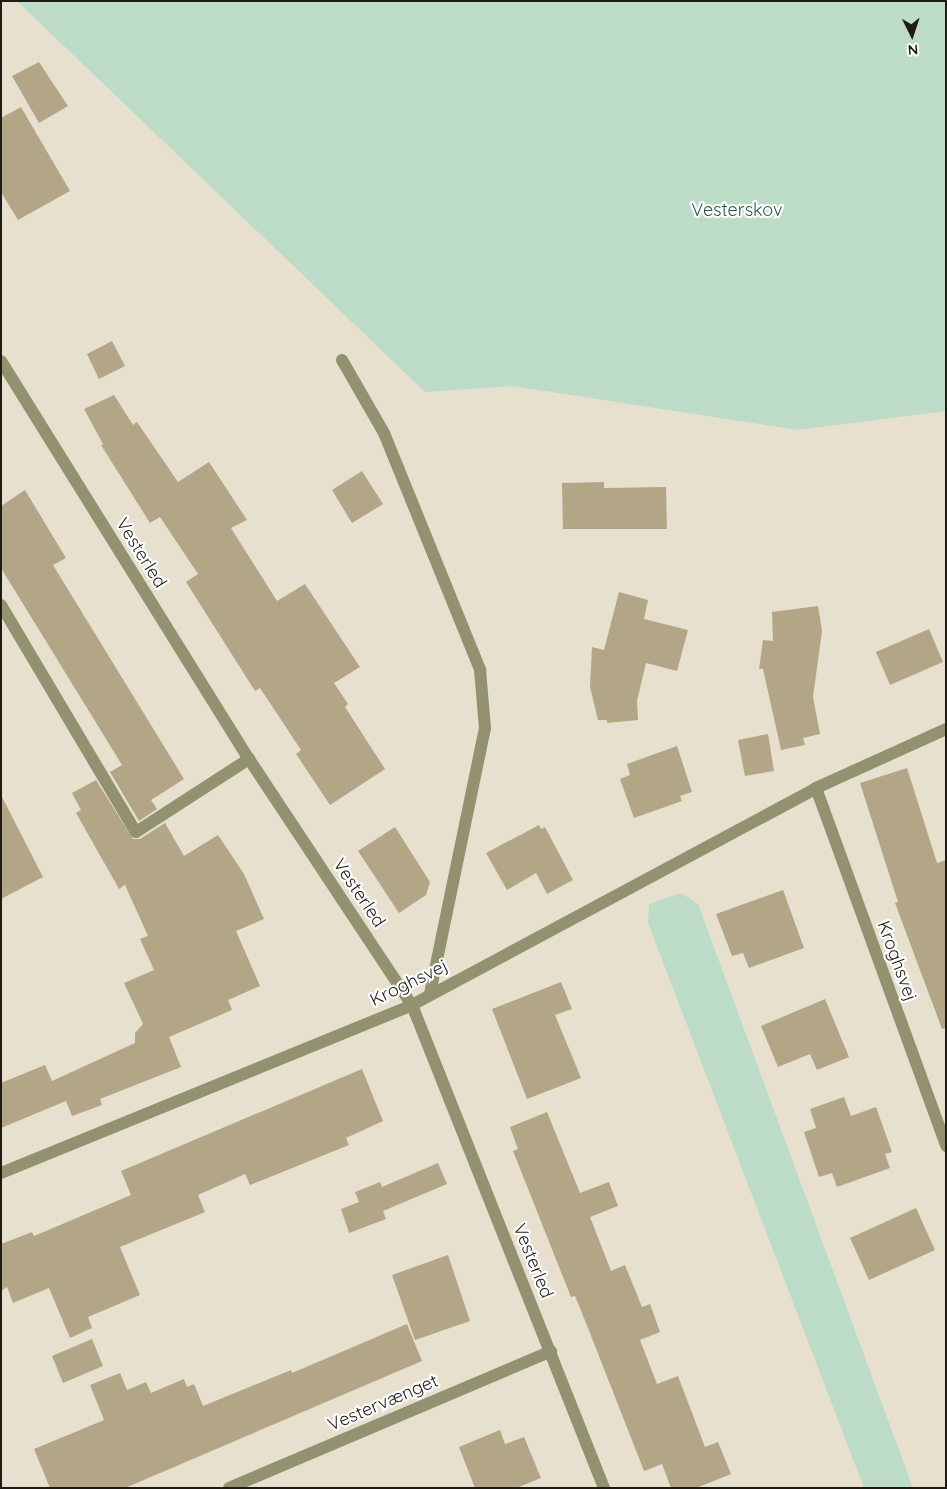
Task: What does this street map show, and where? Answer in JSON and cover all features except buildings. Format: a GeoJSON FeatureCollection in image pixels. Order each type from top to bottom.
{"type":"FeatureCollection","features":[{"type":"Feature","properties":{"kind":"street"},"geometry":{"type":"LineString","coordinates":[[342,360],[384,432],[480,670],[485,728],[430,994]]}},
{"type":"Feature","properties":{"kind":"street","name":"Vesterled"},"geometry":{"type":"LineString","coordinates":[[1,361],[249,759],[412,1005],[604,1488]]}},
{"type":"Feature","properties":{"kind":"street"},"geometry":{"type":"LineString","coordinates":[[1,605],[136,832],[249,759]]}},
{"type":"Feature","properties":{"kind":"street","name":"Kroghsvej"},"geometry":{"type":"LineString","coordinates":[[1,1173],[412,1005],[816,788],[946,729]]}},
{"type":"Feature","properties":{"kind":"street","name":"Kroghsvej"},"geometry":{"type":"LineString","coordinates":[[816,788],[946,1146]]}},
{"type":"Feature","properties":{"kind":"street","name":"Vestervænget"},"geometry":{"type":"LineString","coordinates":[[229,1488],[550,1352]]}},
{"type":"Feature","properties":{"kind":"green space","name":"Vesterskov"},"geometry":{"type":"Polygon","coordinates":[[[17,1],[946,1],[946,411],[798,430],[513,386],[425,392],[17,1]]]}},
{"type":"Feature","properties":{"kind":"green space"},"geometry":{"type":"Polygon","coordinates":[[[681,893],[698,904],[913,1488],[864,1488],[648,923],[649,904],[681,893]]]}}]}
